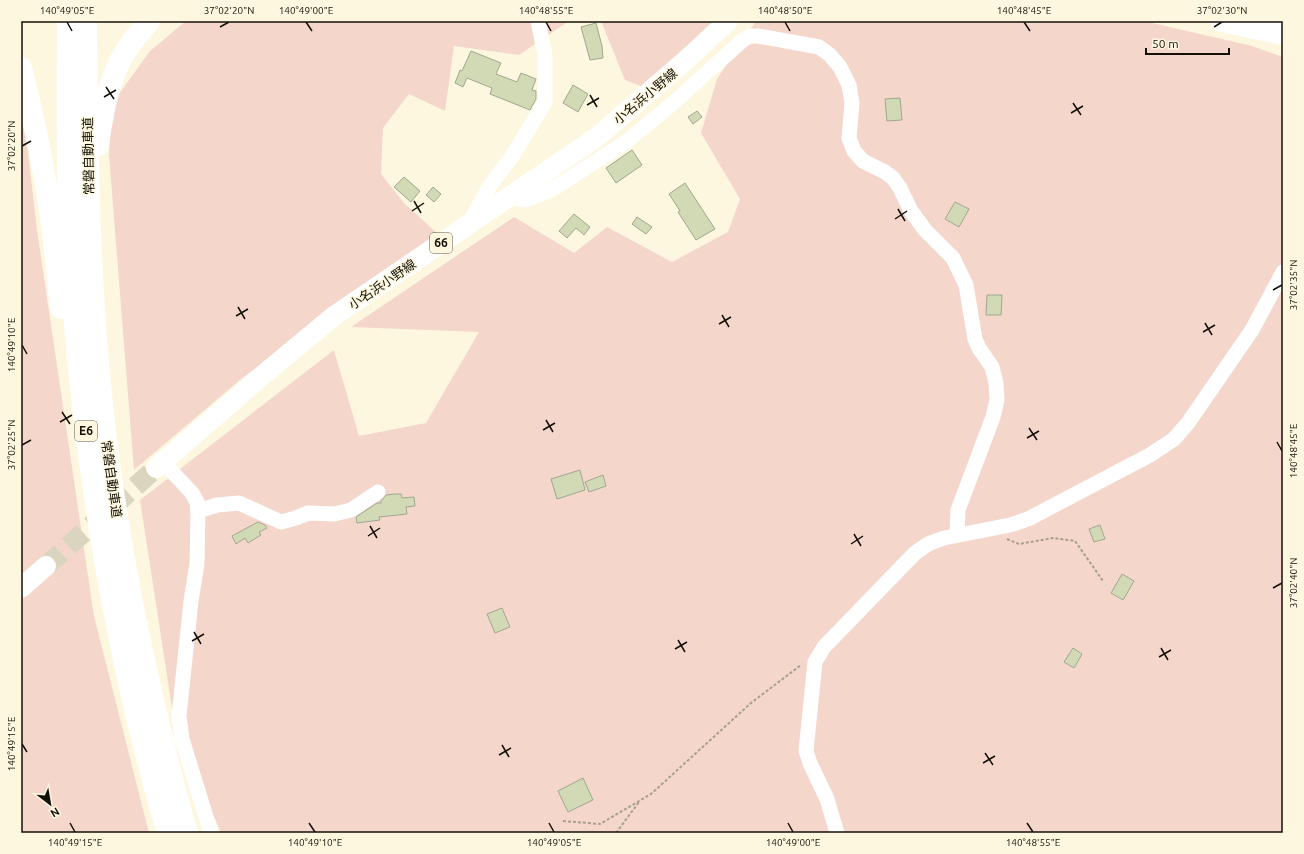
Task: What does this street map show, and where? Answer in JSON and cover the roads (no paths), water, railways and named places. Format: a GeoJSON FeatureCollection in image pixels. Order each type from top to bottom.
{"type":"FeatureCollection","features":[{"type":"Feature","properties":{"kind":"highway","name":"常磐自動車道"},"geometry":{"type":"LineString","coordinates":[[68,21],[70,236],[78,357],[91,468],[114,615],[138,725],[168,833]]}},
{"type":"Feature","properties":{"kind":"highway","name":"常磐自動車道"},"geometry":{"type":"LineString","coordinates":[[86,21],[90,231],[96,351],[102,406],[112,485],[132,607],[172,780],[187,833]]}},
{"type":"Feature","properties":{"kind":"highway"},"geometry":{"type":"LineString","coordinates":[[102,406],[106,351],[96,162],[102,118],[110,86],[120,60],[149,21]]}},
{"type":"Feature","properties":{"kind":"highway"},"geometry":{"type":"LineString","coordinates":[[1222,21],[1283,34]]}},
{"type":"Feature","properties":{"kind":"highway"},"geometry":{"type":"LineString","coordinates":[[21,68],[34,117],[49,199],[67,360],[84,468],[98,514]]}},
{"type":"Feature","properties":{"kind":"main road","name":"小名浜小野線"},"geometry":{"type":"LineString","coordinates":[[160,465],[263,375],[334,316],[597,137],[684,62],[728,21]]}},
{"type":"Feature","properties":{"kind":"main road"},"geometry":{"type":"LineString","coordinates":[[21,588],[46,566]]}},
{"type":"Feature","properties":{"kind":"street"},"geometry":{"type":"LineString","coordinates":[[468,224],[489,187],[513,155],[545,102],[545,55],[538,21]]}},
{"type":"Feature","properties":{"kind":"street"},"geometry":{"type":"LineString","coordinates":[[509,197],[526,200],[553,189],[626,142],[672,104],[742,40],[750,36],[758,36],[819,47],[830,55],[840,67],[849,86],[852,103],[849,138],[854,151],[863,160],[893,178],[900,188],[911,211],[925,230],[953,258],[966,285],[975,339],[979,348],[992,367],[996,383],[997,400],[993,417],[958,510],[956,535]]}},
{"type":"Feature","properties":{"kind":"street"},"geometry":{"type":"LineString","coordinates":[[837,833],[827,800],[806,751],[815,662],[824,647],[915,553],[928,544],[956,535],[1010,525],[1028,519],[1150,455],[1174,439],[1188,423],[1252,330],[1283,272]]}},
{"type":"Feature","properties":{"kind":"street"},"geometry":{"type":"LineString","coordinates":[[160,465],[192,493],[197,502],[197,564],[191,601],[180,716],[182,739],[211,833]]}},
{"type":"Feature","properties":{"kind":"street"},"geometry":{"type":"LineString","coordinates":[[198,511],[217,505],[239,503],[281,522],[308,513],[334,514],[351,510],[378,492]]}},
{"type":"Feature","properties":{"kind":"tunnel"},"geometry":{"type":"LineString","coordinates":[[46,566],[156,468]]}}]}
